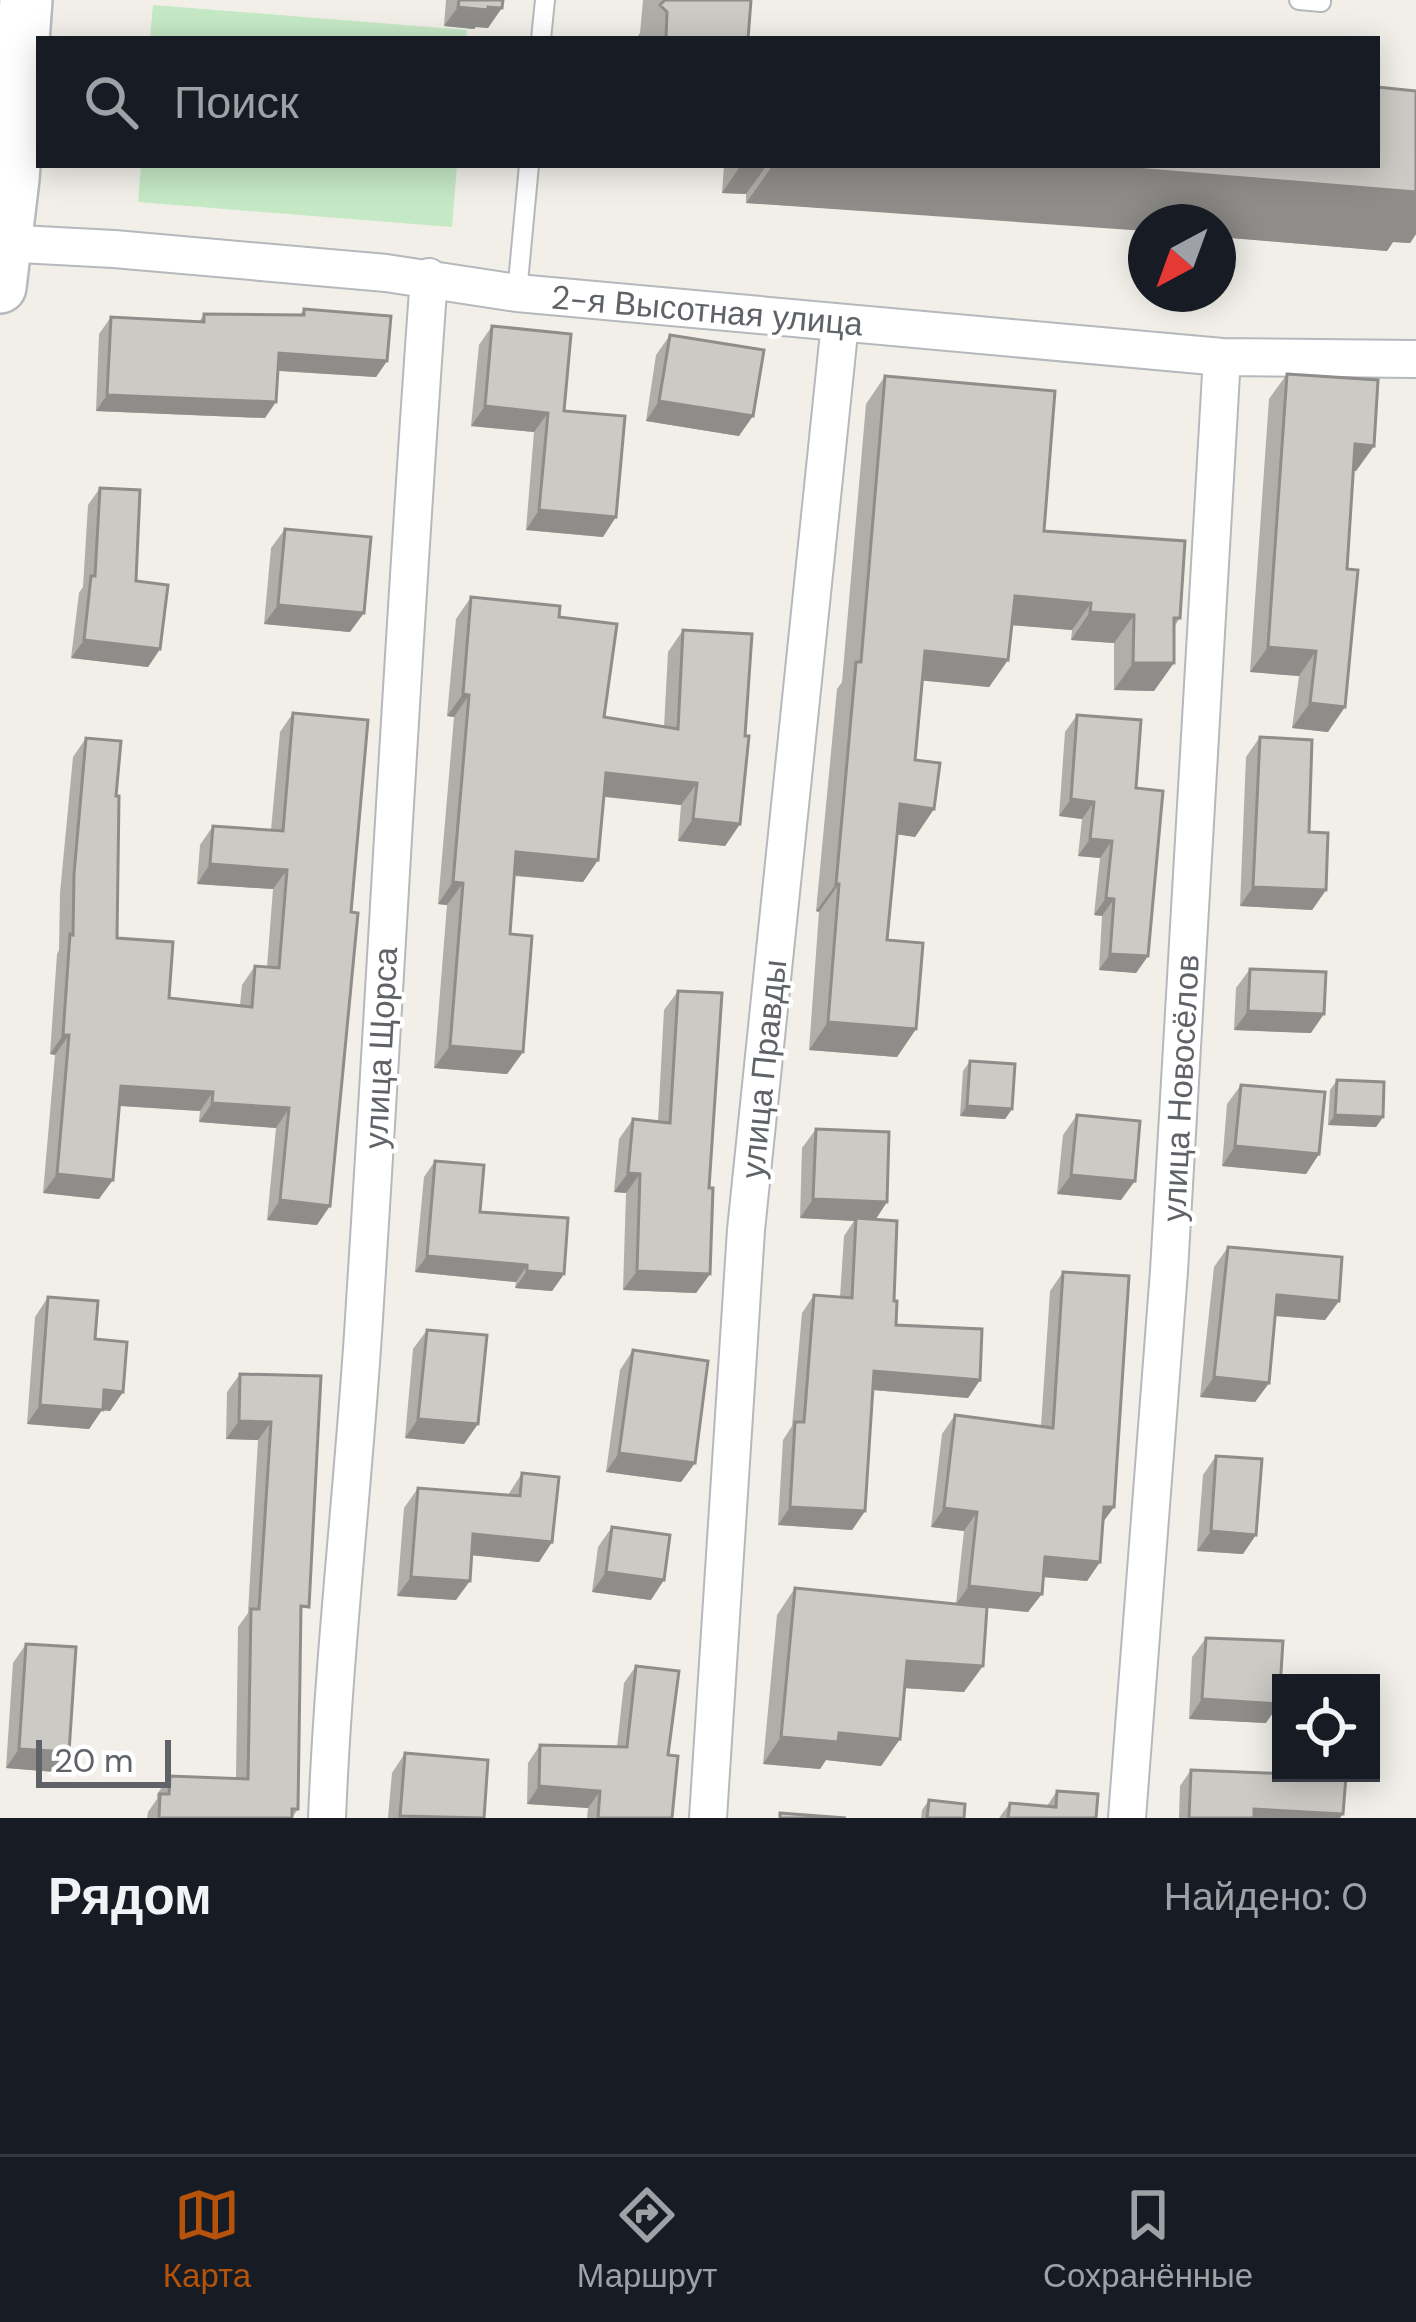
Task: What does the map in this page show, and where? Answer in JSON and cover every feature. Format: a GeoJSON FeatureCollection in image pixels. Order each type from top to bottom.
{"type":"FeatureCollection","features":[{"type":"Feature","properties":{"kind":"main road"},"geometry":{"type":"LineString","coordinates":[[2,258],[14,179],[26,0]]}},
{"type":"Feature","properties":{"kind":"street","name":"2-я Высотная улица"},"geometry":{"type":"LineString","coordinates":[[2,258],[114,249],[429,277],[517,293],[1222,358],[1416,359]]}},
{"type":"Feature","properties":{"kind":"street","name":"улица Щорса"},"geometry":{"type":"LineString","coordinates":[[327,1818],[333,1687],[365,1307],[429,277]]}},
{"type":"Feature","properties":{"kind":"street","name":"улица Правды"},"geometry":{"type":"LineString","coordinates":[[708,1818],[746,1230],[841,323]]}},
{"type":"Feature","properties":{"kind":"street","name":"улица Новосёлов"},"geometry":{"type":"LineString","coordinates":[[1127,1818],[1169,1271],[1222,358]]}},
{"type":"Feature","properties":{"kind":"lane"},"geometry":{"type":"LineString","coordinates":[[542,36],[545,0]]}},
{"type":"Feature","properties":{"kind":"lane"},"geometry":{"type":"LineString","coordinates":[[1299,0],[1321,0]]}},
{"type":"Feature","properties":{"kind":"lane"},"geometry":{"type":"LineString","coordinates":[[517,293],[529,168]]}},
{"type":"Feature","properties":{"kind":"green space"},"geometry":{"type":"Polygon","coordinates":[[[153,5],[467,30],[466,36],[150,36],[153,5]]]}},
{"type":"Feature","properties":{"kind":"green space"},"geometry":{"type":"Polygon","coordinates":[[[141,168],[457,168],[452,227],[138,202],[141,168]]]}},
{"type":"Feature","properties":{"kind":"building"},"geometry":{"type":"Polygon","coordinates":[[[459,0],[503,0],[502,8],[488,10],[458,7],[459,0]]]}},
{"type":"Feature","properties":{"kind":"building"},"geometry":{"type":"Polygon","coordinates":[[[665,0],[751,0],[748,36],[666,36],[667,12],[660,5],[665,0]]]}},
{"type":"Feature","properties":{"kind":"building"},"geometry":{"type":"Polygon","coordinates":[[[1380,87],[1416,91],[1416,192],[1124,168],[1380,168],[1380,87]]]}},
{"type":"Feature","properties":{"kind":"building"},"geometry":{"type":"Polygon","coordinates":[[[304,309],[391,316],[387,361],[279,353],[276,402],[107,395],[111,317],[204,322],[204,314],[304,315],[304,309]]]}},
{"type":"Feature","properties":{"kind":"building"},"geometry":{"type":"Polygon","coordinates":[[[492,326],[571,334],[564,411],[625,416],[616,517],[539,510],[548,413],[485,406],[492,326]]]}},
{"type":"Feature","properties":{"kind":"building"},"geometry":{"type":"Polygon","coordinates":[[[670,335],[764,350],[753,416],[659,401],[670,335]]]}},
{"type":"Feature","properties":{"kind":"building"},"geometry":{"type":"Polygon","coordinates":[[[1287,374],[1378,380],[1374,446],[1355,444],[1347,569],[1358,570],[1345,707],[1310,703],[1316,651],[1268,647],[1287,374]]]}},
{"type":"Feature","properties":{"kind":"building"},"geometry":{"type":"Polygon","coordinates":[[[885,376],[1055,391],[1044,531],[1185,541],[1180,618],[1174,618],[1174,663],[1133,663],[1134,615],[1090,612],[1091,603],[1015,596],[1008,660],[925,651],[915,760],[940,763],[934,809],[900,804],[887,940],[923,943],[916,1029],[828,1022],[836,884],[885,376]]]}},
{"type":"Feature","properties":{"kind":"building"},"geometry":{"type":"Polygon","coordinates":[[[100,488],[140,490],[136,581],[168,585],[160,649],[84,640],[91,576],[95,576],[100,488]]]}},
{"type":"Feature","properties":{"kind":"building"},"geometry":{"type":"Polygon","coordinates":[[[285,529],[371,537],[364,613],[278,605],[285,529]]]}},
{"type":"Feature","properties":{"kind":"building"},"geometry":{"type":"Polygon","coordinates":[[[471,597],[560,606],[559,617],[617,624],[604,717],[678,729],[683,630],[752,634],[740,824],[693,819],[697,783],[606,773],[598,860],[516,852],[510,934],[532,936],[523,1052],[450,1046],[463,883],[453,882],[469,695],[463,694],[471,597]]]}},
{"type":"Feature","properties":{"kind":"building"},"geometry":{"type":"Polygon","coordinates":[[[293,713],[368,720],[351,912],[358,913],[330,1206],[280,1200],[289,1108],[212,1103],[213,1092],[121,1086],[113,1180],[57,1174],[86,738],[121,741],[116,796],[117,938],[173,942],[169,998],[252,1007],[255,966],[279,968],[287,870],[210,864],[213,826],[283,831],[293,713]]]}},
{"type":"Feature","properties":{"kind":"building"},"geometry":{"type":"Polygon","coordinates":[[[1077,715],[1141,720],[1136,788],[1163,791],[1148,956],[1110,954],[1114,899],[1106,898],[1112,841],[1090,839],[1094,802],[1071,799],[1077,715]]]}},
{"type":"Feature","properties":{"kind":"building"},"geometry":{"type":"Polygon","coordinates":[[[1260,737],[1312,740],[1309,832],[1328,833],[1326,890],[1253,887],[1260,737]]]}},
{"type":"Feature","properties":{"kind":"building"},"geometry":{"type":"Polygon","coordinates":[[[1250,969],[1326,972],[1324,1014],[1248,1011],[1250,969]]]}},
{"type":"Feature","properties":{"kind":"building"},"geometry":{"type":"Polygon","coordinates":[[[678,991],[722,993],[709,1188],[713,1188],[710,1274],[637,1271],[640,1174],[628,1173],[633,1119],[670,1123],[678,991]]]}},
{"type":"Feature","properties":{"kind":"building"},"geometry":{"type":"Polygon","coordinates":[[[970,1061],[1015,1064],[1012,1109],[967,1106],[970,1061]]]}},
{"type":"Feature","properties":{"kind":"building"},"geometry":{"type":"Polygon","coordinates":[[[1337,1080],[1384,1082],[1383,1117],[1335,1115],[1337,1080]]]}},
{"type":"Feature","properties":{"kind":"building"},"geometry":{"type":"Polygon","coordinates":[[[1241,1085],[1325,1092],[1319,1154],[1235,1146],[1241,1085]]]}},
{"type":"Feature","properties":{"kind":"building"},"geometry":{"type":"Polygon","coordinates":[[[1077,1115],[1140,1121],[1135,1181],[1071,1175],[1077,1115]]]}},
{"type":"Feature","properties":{"kind":"building"},"geometry":{"type":"Polygon","coordinates":[[[816,1129],[889,1132],[887,1202],[813,1199],[816,1129]]]}},
{"type":"Feature","properties":{"kind":"building"},"geometry":{"type":"Polygon","coordinates":[[[435,1161],[484,1165],[480,1212],[568,1218],[564,1274],[527,1271],[527,1265],[427,1256],[435,1161]]]}},
{"type":"Feature","properties":{"kind":"building"},"geometry":{"type":"Polygon","coordinates":[[[856,1218],[897,1221],[896,1325],[982,1329],[980,1380],[874,1371],[865,1511],[790,1507],[795,1422],[804,1422],[814,1295],[852,1298],[856,1218]]]}},
{"type":"Feature","properties":{"kind":"building"},"geometry":{"type":"Polygon","coordinates":[[[1228,1247],[1342,1257],[1339,1301],[1277,1295],[1269,1383],[1214,1377],[1228,1247]]]}},
{"type":"Feature","properties":{"kind":"building"},"geometry":{"type":"Polygon","coordinates":[[[1063,1272],[1129,1276],[1114,1507],[1104,1507],[1100,1562],[1045,1557],[1042,1594],[969,1586],[977,1512],[944,1508],[955,1415],[1053,1428],[1063,1272]]]}},
{"type":"Feature","properties":{"kind":"building"},"geometry":{"type":"Polygon","coordinates":[[[48,1297],[98,1301],[95,1339],[127,1342],[123,1392],[104,1390],[103,1410],[40,1405],[48,1297]]]}},
{"type":"Feature","properties":{"kind":"building"},"geometry":{"type":"Polygon","coordinates":[[[427,1330],[487,1335],[478,1424],[418,1419],[427,1330]]]}},
{"type":"Feature","properties":{"kind":"building"},"geometry":{"type":"Polygon","coordinates":[[[633,1350],[708,1361],[695,1463],[619,1453],[633,1350]]]}},
{"type":"Feature","properties":{"kind":"building"},"geometry":{"type":"Polygon","coordinates":[[[240,1374],[321,1376],[309,1607],[301,1606],[298,1809],[292,1809],[292,1818],[159,1818],[160,1794],[169,1794],[170,1776],[248,1779],[251,1609],[259,1609],[271,1422],[239,1421],[240,1374]]]}},
{"type":"Feature","properties":{"kind":"building"},"geometry":{"type":"Polygon","coordinates":[[[1216,1456],[1262,1459],[1256,1535],[1211,1531],[1216,1456]]]}},
{"type":"Feature","properties":{"kind":"building"},"geometry":{"type":"Polygon","coordinates":[[[522,1473],[559,1477],[552,1542],[473,1534],[470,1581],[411,1577],[418,1488],[520,1496],[522,1473]]]}},
{"type":"Feature","properties":{"kind":"building"},"geometry":{"type":"Polygon","coordinates":[[[612,1527],[670,1535],[664,1580],[606,1572],[612,1527]]]}},
{"type":"Feature","properties":{"kind":"building"},"geometry":{"type":"Polygon","coordinates":[[[795,1588],[987,1607],[983,1666],[907,1661],[900,1739],[839,1733],[838,1742],[781,1737],[795,1588]]]}},
{"type":"Feature","properties":{"kind":"building"},"geometry":{"type":"Polygon","coordinates":[[[1206,1638],[1283,1641],[1281,1674],[1272,1674],[1272,1704],[1202,1699],[1206,1638]]]}},
{"type":"Feature","properties":{"kind":"building"},"geometry":{"type":"Polygon","coordinates":[[[26,1644],[76,1647],[69,1752],[19,1749],[26,1644]]]}},
{"type":"Feature","properties":{"kind":"building"},"geometry":{"type":"Polygon","coordinates":[[[636,1666],[679,1671],[668,1755],[678,1756],[672,1818],[598,1818],[600,1791],[539,1786],[540,1745],[627,1747],[636,1666]]]}},
{"type":"Feature","properties":{"kind":"building"},"geometry":{"type":"Polygon","coordinates":[[[405,1753],[488,1760],[484,1818],[400,1816],[405,1753]]]}},
{"type":"Feature","properties":{"kind":"building"},"geometry":{"type":"Polygon","coordinates":[[[1191,1770],[1272,1773],[1272,1782],[1346,1782],[1343,1814],[1254,1809],[1254,1818],[1189,1818],[1191,1770]]]}},
{"type":"Feature","properties":{"kind":"building"},"geometry":{"type":"Polygon","coordinates":[[[1057,1791],[1098,1794],[1096,1818],[1008,1818],[1010,1803],[1056,1807],[1057,1791]]]}},
{"type":"Feature","properties":{"kind":"building"},"geometry":{"type":"Polygon","coordinates":[[[929,1800],[965,1804],[964,1818],[927,1818],[929,1800]]]}},
{"type":"Feature","properties":{"kind":"building"},"geometry":{"type":"Polygon","coordinates":[[[780,1813],[846,1818],[780,1818],[780,1813]]]}}]}
